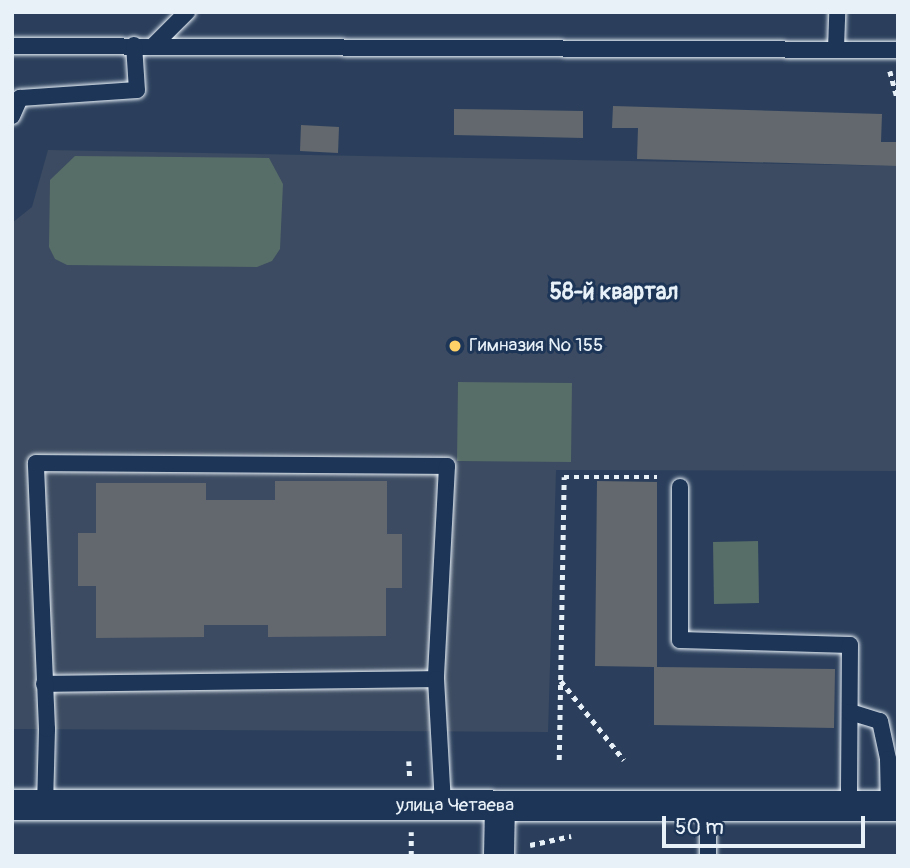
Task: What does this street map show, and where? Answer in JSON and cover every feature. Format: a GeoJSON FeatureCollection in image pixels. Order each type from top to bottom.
{"type":"FeatureCollection","features":[{"type":"Feature","properties":{"kind":"street","name":"улица Четаева"},"geometry":{"type":"LineString","coordinates":[[12,805],[500,806],[708,810],[893,806]]}},
{"type":"Feature","properties":{"kind":"street"},"geometry":{"type":"LineString","coordinates":[[499,856],[500,806]]}},
{"type":"Feature","properties":{"kind":"lane"},"geometry":{"type":"LineString","coordinates":[[154,45],[187,12]]}},
{"type":"Feature","properties":{"kind":"lane"},"geometry":{"type":"LineString","coordinates":[[836,49],[837,12]]}},
{"type":"Feature","properties":{"kind":"lane"},"geometry":{"type":"LineString","coordinates":[[12,116],[20,98],[137,90],[134,45]]}},
{"type":"Feature","properties":{"kind":"lane"},"geometry":{"type":"LineString","coordinates":[[12,46],[893,50]]}},
{"type":"Feature","properties":{"kind":"lane"},"geometry":{"type":"LineString","coordinates":[[45,806],[44,684],[36,463],[447,466],[436,680],[443,806]]}},
{"type":"Feature","properties":{"kind":"lane"},"geometry":{"type":"LineString","coordinates":[[680,487],[680,640],[850,645],[849,806]]}},
{"type":"Feature","properties":{"kind":"lane"},"geometry":{"type":"LineString","coordinates":[[44,684],[436,680]]}},
{"type":"Feature","properties":{"kind":"lane"},"geometry":{"type":"LineString","coordinates":[[850,712],[880,721],[888,759],[893,806]]}},
{"type":"Feature","properties":{"kind":"lane"},"geometry":{"type":"LineString","coordinates":[[708,810],[708,856]]}},
{"type":"Feature","properties":{"kind":"path"},"geometry":{"type":"LineString","coordinates":[[893,50],[893,92],[898,100]]}},
{"type":"Feature","properties":{"kind":"path"},"geometry":{"type":"LineString","coordinates":[[559,760],[564,477],[657,477]]}},
{"type":"Feature","properties":{"kind":"path"},"geometry":{"type":"LineString","coordinates":[[560,681],[624,760]]}},
{"type":"Feature","properties":{"kind":"shaded area","name":"Гимназия № 155"},"geometry":{"type":"Polygon","coordinates":[[[48,150],[898,166],[898,471],[556,470],[548,732],[12,729],[12,223],[32,207],[48,150]]]}},
{"type":"Feature","properties":{"kind":"green space"},"geometry":{"type":"Polygon","coordinates":[[[75,156],[269,158],[283,184],[280,249],[272,261],[257,267],[67,265],[55,259],[49,247],[50,180],[75,156]]]}},
{"type":"Feature","properties":{"kind":"green space"},"geometry":{"type":"Polygon","coordinates":[[[458,382],[572,383],[571,462],[457,461],[458,382]]]}},
{"type":"Feature","properties":{"kind":"green space"},"geometry":{"type":"Polygon","coordinates":[[[758,541],[759,603],[714,604],[713,542],[758,541]]]}},
{"type":"Feature","properties":{"kind":"building"},"geometry":{"type":"Polygon","coordinates":[[[613,106],[882,114],[881,142],[898,142],[898,166],[637,159],[638,128],[612,128],[613,106]]]}},
{"type":"Feature","properties":{"kind":"building"},"geometry":{"type":"Polygon","coordinates":[[[454,109],[583,111],[583,138],[454,135],[454,109]]]}},
{"type":"Feature","properties":{"kind":"building"},"geometry":{"type":"Polygon","coordinates":[[[301,125],[339,127],[338,153],[300,151],[301,125]]]}},
{"type":"Feature","properties":{"kind":"building"},"geometry":{"type":"Polygon","coordinates":[[[275,481],[387,481],[387,534],[402,534],[402,588],[386,588],[386,636],[268,637],[268,625],[204,625],[204,637],[96,638],[96,586],[78,586],[78,533],[96,533],[96,483],[206,483],[206,500],[275,500],[275,481]]]}},
{"type":"Feature","properties":{"kind":"building"},"geometry":{"type":"Polygon","coordinates":[[[597,481],[657,482],[657,667],[835,669],[834,728],[654,725],[654,667],[595,666],[597,481]]]}},
{"type":"Feature","properties":{"kind":"place","name":"Гимназия № 155"},"geometry":{"type":"Point","coordinates":[455,346]}},
{"type":"Feature","properties":{"kind":"district","name":"58-й квартал"},"geometry":{"type":"Point","coordinates":[614,292]}}]}
